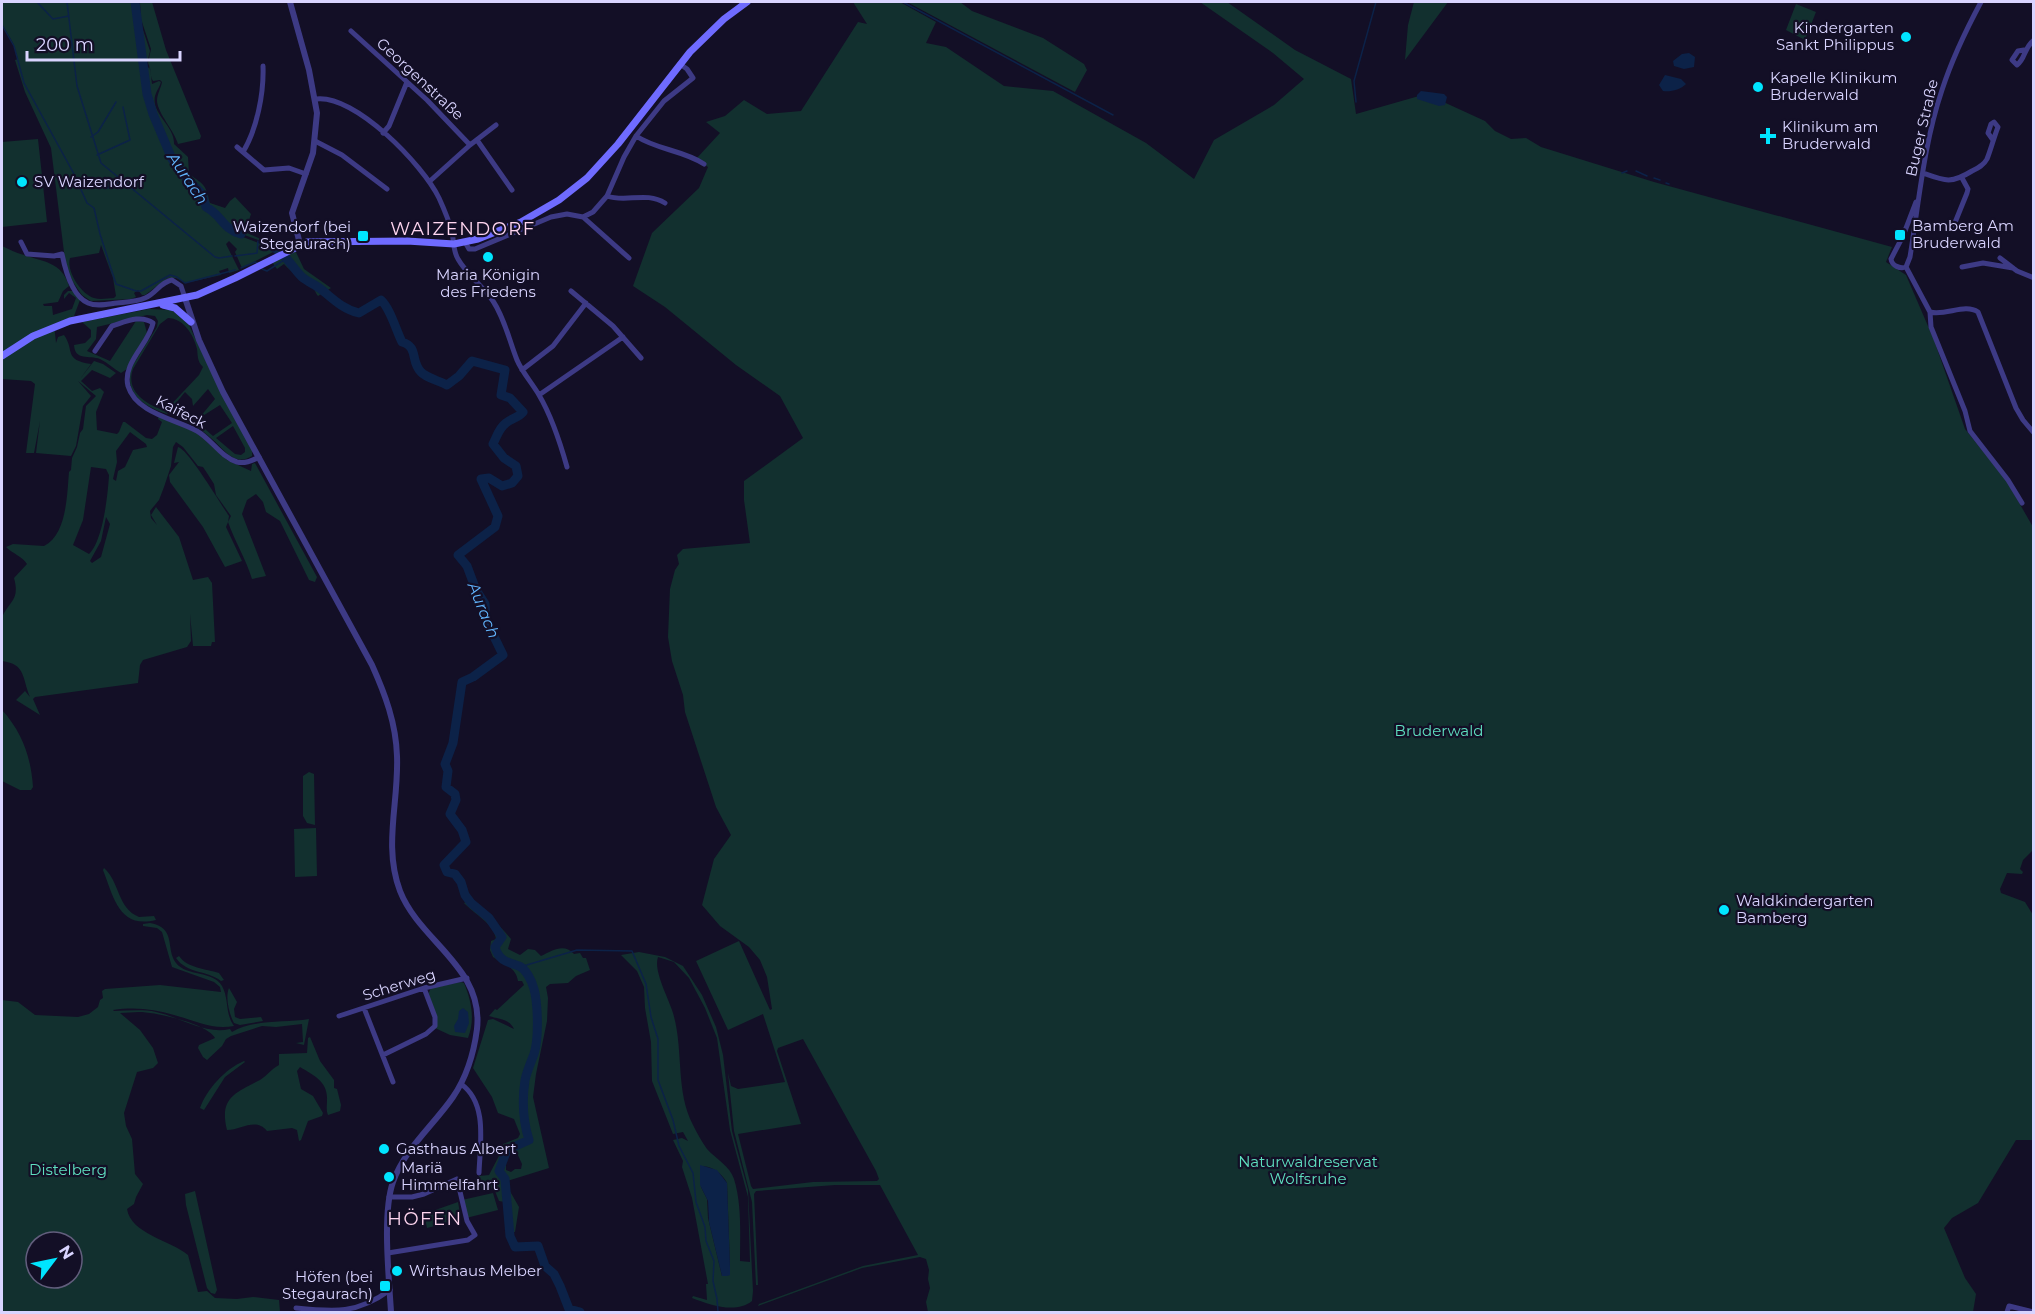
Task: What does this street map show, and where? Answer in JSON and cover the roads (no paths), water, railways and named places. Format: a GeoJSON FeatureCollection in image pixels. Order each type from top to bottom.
{"type":"FeatureCollection","features":[{"type":"Feature","properties":{"kind":"main road"},"geometry":{"type":"LineString","coordinates":[[2,356],[33,336],[70,321],[185,298],[209,290],[300,244],[318,240],[454,244],[521,222],[578,186],[606,159],[680,64],[703,39],[747,2]]}},
{"type":"Feature","properties":{"kind":"main road"},"geometry":{"type":"LineString","coordinates":[[157,304],[175,308],[191,322]]}},
{"type":"Feature","properties":{"kind":"street"},"geometry":{"type":"LineString","coordinates":[[290,2],[316,99],[315,141],[292,213],[300,244]]}},
{"type":"Feature","properties":{"kind":"street","name":"Buger Straße"},"geometry":{"type":"LineString","coordinates":[[1981,2],[1957,50],[1942,90],[1923,173],[1910,257],[1906,267],[1930,312],[1931,327],[1965,411],[1968,427],[2008,480],[2022,503]]}},
{"type":"Feature","properties":{"kind":"street","name":"Georgenstraße"},"geometry":{"type":"LineString","coordinates":[[351,31],[428,100],[470,145]]}},
{"type":"Feature","properties":{"kind":"street"},"geometry":{"type":"LineString","coordinates":[[2024,50],[2034,40]]}},
{"type":"Feature","properties":{"kind":"street"},"geometry":{"type":"LineString","coordinates":[[583,217],[598,208],[607,196],[636,135],[664,101],[693,78],[680,64]]}},
{"type":"Feature","properties":{"kind":"street"},"geometry":{"type":"LineString","coordinates":[[243,153],[248,145],[258,111],[263,66]]}},
{"type":"Feature","properties":{"kind":"street"},"geometry":{"type":"LineString","coordinates":[[383,133],[407,82]]}},
{"type":"Feature","properties":{"kind":"street"},"geometry":{"type":"LineString","coordinates":[[316,99],[338,101],[356,112],[402,149],[430,181],[447,219],[455,253],[461,264],[487,292],[498,309],[522,370],[552,420],[567,466]]}},
{"type":"Feature","properties":{"kind":"street"},"geometry":{"type":"LineString","coordinates":[[430,181],[496,125]]}},
{"type":"Feature","properties":{"kind":"street"},"geometry":{"type":"LineString","coordinates":[[636,135],[646,142],[692,156],[704,164]]}},
{"type":"Feature","properties":{"kind":"street"},"geometry":{"type":"LineString","coordinates":[[477,140],[512,190]]}},
{"type":"Feature","properties":{"kind":"street"},"geometry":{"type":"LineString","coordinates":[[1923,173],[1951,182],[1962,178],[1984,163],[1993,140]]}},
{"type":"Feature","properties":{"kind":"street"},"geometry":{"type":"LineString","coordinates":[[315,141],[342,155],[387,189]]}},
{"type":"Feature","properties":{"kind":"street"},"geometry":{"type":"LineString","coordinates":[[237,147],[256,166],[264,170],[289,168],[306,174]]}},
{"type":"Feature","properties":{"kind":"street"},"geometry":{"type":"LineString","coordinates":[[1954,225],[1968,189],[1962,178]]}},
{"type":"Feature","properties":{"kind":"street","name":"Buger Straße"},"geometry":{"type":"LineString","coordinates":[[1906,267],[1893,264],[1891,259],[1919,195]]}},
{"type":"Feature","properties":{"kind":"street"},"geometry":{"type":"LineString","coordinates":[[607,196],[614,199],[653,197],[665,203]]}},
{"type":"Feature","properties":{"kind":"street"},"geometry":{"type":"LineString","coordinates":[[465,242],[469,249],[475,249],[551,217],[567,214],[583,217],[629,258]]}},
{"type":"Feature","properties":{"kind":"street"},"geometry":{"type":"LineString","coordinates":[[21,242],[27,254],[54,256],[63,254],[67,276],[77,292],[88,303],[96,305],[136,301],[154,294],[166,281],[172,280],[181,286],[191,322],[223,392],[382,687],[396,740],[398,758],[391,841],[396,880],[407,906],[417,920],[467,978],[474,996],[478,1018],[471,1055],[461,1084],[452,1099],[409,1151],[393,1182],[389,1197],[387,1226],[391,1312]]}},
{"type":"Feature","properties":{"kind":"street"},"geometry":{"type":"LineString","coordinates":[[2000,258],[2013,268],[2034,278]]}},
{"type":"Feature","properties":{"kind":"street"},"geometry":{"type":"LineString","coordinates":[[1962,267],[1983,263],[2013,268]]}},
{"type":"Feature","properties":{"kind":"street"},"geometry":{"type":"LineString","coordinates":[[571,291],[623,337],[641,358]]}},
{"type":"Feature","properties":{"kind":"street"},"geometry":{"type":"LineString","coordinates":[[522,370],[553,346],[586,303]]}},
{"type":"Feature","properties":{"kind":"street"},"geometry":{"type":"LineString","coordinates":[[1930,312],[1970,308],[1978,312],[2016,408],[2034,433]]}},
{"type":"Feature","properties":{"kind":"street","name":"Kaifeck"},"geometry":{"type":"LineString","coordinates":[[95,351],[112,326],[141,318],[148,319],[153,323],[151,332],[131,364],[127,376],[129,390],[133,396],[144,406],[196,431],[236,462],[247,462],[259,457]]}},
{"type":"Feature","properties":{"kind":"street"},"geometry":{"type":"LineString","coordinates":[[539,395],[623,337]]}},
{"type":"Feature","properties":{"kind":"street","name":"Scherweg"},"geometry":{"type":"LineString","coordinates":[[339,1016],[424,988],[467,978]]}},
{"type":"Feature","properties":{"kind":"street"},"geometry":{"type":"LineString","coordinates":[[383,1055],[426,1034],[435,1026],[435,1017],[424,988]]}},
{"type":"Feature","properties":{"kind":"street"},"geometry":{"type":"LineString","coordinates":[[364,1008],[393,1082]]}},
{"type":"Feature","properties":{"kind":"street"},"geometry":{"type":"LineString","coordinates":[[461,1084],[479,1107],[480,1173]]}},
{"type":"Feature","properties":{"kind":"street"},"geometry":{"type":"LineString","coordinates":[[388,1253],[468,1240],[475,1235],[467,1221],[457,1179],[424,1194],[412,1197],[389,1197]]}},
{"type":"Feature","properties":{"kind":"street"},"geometry":{"type":"LineString","coordinates":[[296,1308],[333,1311],[359,1309],[379,1299],[390,1290]]}},
{"type":"Feature","properties":{"kind":"street"},"geometry":{"type":"LineString","coordinates":[[2008,1309],[2034,1312]]}},
{"type":"Feature","properties":{"kind":"water"},"geometry":{"type":"Polygon","coordinates":[[[1689,53],[1695,57],[1694,67],[1684,69],[1674,66],[1673,61],[1682,54],[1689,53]]]}},
{"type":"Feature","properties":{"kind":"water"},"geometry":{"type":"Polygon","coordinates":[[[1665,75],[1681,79],[1686,84],[1675,90],[1663,91],[1659,85],[1665,75]]]}},
{"type":"Feature","properties":{"kind":"water"},"geometry":{"type":"Polygon","coordinates":[[[1421,91],[1444,94],[1447,97],[1445,105],[1439,106],[1417,99],[1421,91]]]}},
{"type":"Feature","properties":{"kind":"water"},"geometry":{"type":"Polygon","coordinates":[[[463,1008],[468,1012],[469,1023],[465,1033],[455,1032],[454,1026],[459,1011],[463,1008]]]}},
{"type":"Feature","properties":{"kind":"water"},"geometry":{"type":"Polygon","coordinates":[[[700,1165],[717,1170],[727,1183],[730,1275],[727,1276],[722,1276],[709,1222],[708,1201],[700,1185],[700,1165]]]}},
{"type":"Feature","properties":{"kind":"waterway"},"geometry":{"type":"LineString","coordinates":[[37,2],[53,19],[69,16]]}},
{"type":"Feature","properties":{"kind":"waterway"},"geometry":{"type":"LineString","coordinates":[[67,2],[77,86],[101,163],[215,257],[232,256]]}},
{"type":"Feature","properties":{"kind":"waterway","name":"Aurach"},"geometry":{"type":"LineString","coordinates":[[135,2],[147,94],[172,159],[202,194],[206,207],[230,229],[241,234]]}},
{"type":"Feature","properties":{"kind":"waterway"},"geometry":{"type":"LineString","coordinates":[[903,2],[1113,115]]}},
{"type":"Feature","properties":{"kind":"waterway"},"geometry":{"type":"LineString","coordinates":[[1356,102],[1354,81],[1376,2]]}},
{"type":"Feature","properties":{"kind":"waterway"},"geometry":{"type":"LineString","coordinates":[[2,25],[14,46],[24,83],[74,174],[87,203],[94,208],[116,284],[141,291],[170,275],[185,283],[235,270]]}},
{"type":"Feature","properties":{"kind":"waterway"},"geometry":{"type":"LineString","coordinates":[[91,137],[98,132],[116,102]]}},
{"type":"Feature","properties":{"kind":"waterway"},"geometry":{"type":"LineString","coordinates":[[97,155],[130,140],[123,107]]}},
{"type":"Feature","properties":{"kind":"waterway"},"geometry":{"type":"LineString","coordinates":[[1622,173],[1627,171]]}},
{"type":"Feature","properties":{"kind":"waterway"},"geometry":{"type":"LineString","coordinates":[[1636,171],[1647,176]]}},
{"type":"Feature","properties":{"kind":"waterway"},"geometry":{"type":"LineString","coordinates":[[1654,178],[1660,180]]}},
{"type":"Feature","properties":{"kind":"waterway"},"geometry":{"type":"LineString","coordinates":[[107,188],[119,182]]}},
{"type":"Feature","properties":{"kind":"waterway"},"geometry":{"type":"LineString","coordinates":[[235,256],[257,253],[258,241]]}},
{"type":"Feature","properties":{"kind":"waterway","name":"Aurach"},"geometry":{"type":"LineString","coordinates":[[267,244],[283,255],[302,277],[348,309],[359,313],[381,300],[402,342],[411,347],[418,368],[426,376],[447,385],[459,376],[472,361],[505,370],[501,395],[510,398],[523,412],[504,425],[493,444],[504,458],[516,466],[518,476],[512,483],[502,486],[489,478],[481,479],[498,516],[495,527],[458,555],[467,566],[476,590],[485,604],[486,620],[503,655],[473,677],[462,682],[453,743],[445,764],[448,771],[446,787],[455,794],[456,800],[450,814],[462,830],[466,842],[444,865],[447,872],[455,874],[461,882],[465,895],[489,918],[502,937],[495,947],[499,955],[504,960],[522,968],[533,986],[537,1012],[537,1040],[525,1080],[524,1095],[524,1118],[529,1140],[507,1150],[499,1171],[505,1179],[510,1236],[515,1247],[538,1246],[545,1266],[554,1274],[569,1309],[580,1312]]}},
{"type":"Feature","properties":{"kind":"waterway"},"geometry":{"type":"LineString","coordinates":[[262,269],[267,271],[287,258]]}},
{"type":"Feature","properties":{"kind":"waterway"},"geometry":{"type":"LineString","coordinates":[[241,268],[257,263]]}},
{"type":"Feature","properties":{"kind":"waterway"},"geometry":{"type":"LineString","coordinates":[[520,967],[577,950],[632,951],[646,984],[651,1017],[658,1039],[658,1080],[673,1120],[679,1146],[693,1173],[696,1202],[705,1227],[706,1241],[714,1261],[713,1281],[718,1312]]}},
{"type":"Feature","properties":{"kind":"place","name":"Kindergarten Sankt Philippus"},"geometry":{"type":"Point","coordinates":[1906,37]}},
{"type":"Feature","properties":{"kind":"place","name":"Kapelle Klinikum Bruderwald"},"geometry":{"type":"Point","coordinates":[1758,87]}},
{"type":"Feature","properties":{"kind":"place","name":"Klinikum am Bruderwald"},"geometry":{"type":"Point","coordinates":[1768,136]}},
{"type":"Feature","properties":{"kind":"place","name":"SV Waizendorf"},"geometry":{"type":"Point","coordinates":[22,182]}},
{"type":"Feature","properties":{"kind":"place","name":"Bamberg Am Bruderwald"},"geometry":{"type":"Point","coordinates":[1900,235]}},
{"type":"Feature","properties":{"kind":"place","name":"Waizendorf (bei Stegaurach)"},"geometry":{"type":"Point","coordinates":[363,236]}},
{"type":"Feature","properties":{"kind":"place","name":"Maria Königin des Friedens"},"geometry":{"type":"Point","coordinates":[488,257]}},
{"type":"Feature","properties":{"kind":"place","name":"Waldkindergarten Bamberg"},"geometry":{"type":"Point","coordinates":[1724,910]}},
{"type":"Feature","properties":{"kind":"place","name":"Gasthaus Albert"},"geometry":{"type":"Point","coordinates":[384,1149]}},
{"type":"Feature","properties":{"kind":"place","name":"Mariä Himmelfahrt"},"geometry":{"type":"Point","coordinates":[389,1177]}},
{"type":"Feature","properties":{"kind":"place","name":"Wirtshaus Melber"},"geometry":{"type":"Point","coordinates":[397,1271]}},
{"type":"Feature","properties":{"kind":"place","name":"Höfen (bei Stegaurach)"},"geometry":{"type":"Point","coordinates":[385,1286]}},
{"type":"Feature","properties":{"kind":"district","name":"WAIZENDORF"},"geometry":{"type":"Point","coordinates":[463,229]}},
{"type":"Feature","properties":{"kind":"district","name":"HÖFEN"},"geometry":{"type":"Point","coordinates":[425,1219]}},
{"type":"Feature","properties":{"kind":"park label","name":"Bruderwald"},"geometry":{"type":"Point","coordinates":[1439,731]}},
{"type":"Feature","properties":{"kind":"park label","name":"Distelberg"},"geometry":{"type":"Point","coordinates":[68,1170]}},
{"type":"Feature","properties":{"kind":"park label","name":"Naturwaldreservat Wolfsruhe"},"geometry":{"type":"Point","coordinates":[1308,1170]}}]}
